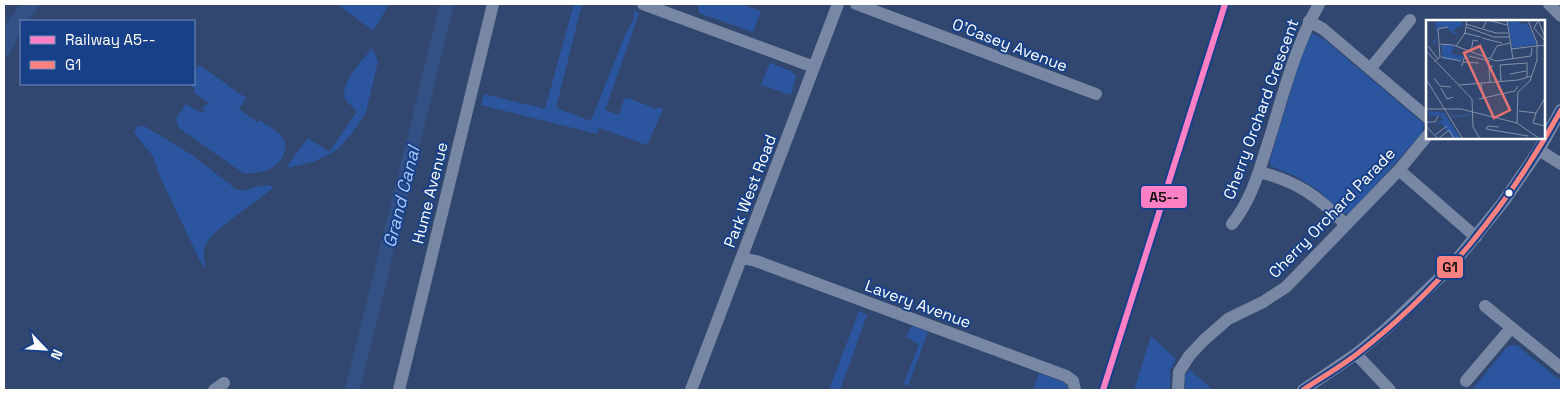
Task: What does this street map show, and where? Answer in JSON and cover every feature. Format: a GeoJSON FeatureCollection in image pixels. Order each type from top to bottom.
{"type":"FeatureCollection","features":[{"type":"Feature","properties":{"kind":"street","name":"Hume Avenue"},"geometry":{"type":"LineString","coordinates":[[399,390],[493,4]]}},
{"type":"Feature","properties":{"kind":"street"},"geometry":{"type":"LineString","coordinates":[[643,4],[814,67]]}},
{"type":"Feature","properties":{"kind":"street","name":"Park West Road"},"geometry":{"type":"LineString","coordinates":[[692,390],[838,4]]}},
{"type":"Feature","properties":{"kind":"street","name":"O'Casey Avenue"},"geometry":{"type":"LineString","coordinates":[[856,4],[1096,94]]}},
{"type":"Feature","properties":{"kind":"street","name":"Cherry Orchard Crescent"},"geometry":{"type":"LineString","coordinates":[[1232,224],[1246,204],[1259,172],[1296,52],[1309,21],[1319,4]]}},
{"type":"Feature","properties":{"kind":"street"},"geometry":{"type":"LineString","coordinates":[[1548,4],[1561,16]]}},
{"type":"Feature","properties":{"kind":"street"},"geometry":{"type":"LineString","coordinates":[[1370,68],[1410,20]]}},
{"type":"Feature","properties":{"kind":"street"},"geometry":{"type":"LineString","coordinates":[[1309,21],[1323,29],[1426,116]]}},
{"type":"Feature","properties":{"kind":"street"},"geometry":{"type":"LineString","coordinates":[[1303,390],[1356,354],[1386,329],[1443,274],[1504,201],[1539,150],[1561,110]]}},
{"type":"Feature","properties":{"kind":"street","name":"Cherry Orchard Parade"},"geometry":{"type":"LineString","coordinates":[[1178,390],[1179,372],[1186,360],[1204,340],[1228,319],[1263,302],[1286,286],[1399,170],[1426,137]]}},
{"type":"Feature","properties":{"kind":"street"},"geometry":{"type":"LineString","coordinates":[[1539,150],[1561,164]]}},
{"type":"Feature","properties":{"kind":"street"},"geometry":{"type":"LineString","coordinates":[[1399,170],[1476,236]]}},
{"type":"Feature","properties":{"kind":"street"},"geometry":{"type":"LineString","coordinates":[[1259,172],[1276,176],[1305,189],[1323,202],[1346,225]]}},
{"type":"Feature","properties":{"kind":"street","name":"Lavery Avenue"},"geometry":{"type":"LineString","coordinates":[[742,258],[756,261],[1066,376],[1073,381],[1075,390]]}},
{"type":"Feature","properties":{"kind":"street"},"geometry":{"type":"LineString","coordinates":[[1485,306],[1561,368]]}},
{"type":"Feature","properties":{"kind":"street"},"geometry":{"type":"LineString","coordinates":[[1466,381],[1511,328]]}},
{"type":"Feature","properties":{"kind":"street"},"geometry":{"type":"LineString","coordinates":[[1356,354],[1390,390]]}},
{"type":"Feature","properties":{"kind":"shaded area"},"geometry":{"type":"Polygon","coordinates":[[[337,4],[389,4],[372,30],[337,4]]]}},
{"type":"Feature","properties":{"kind":"shaded area"},"geometry":{"type":"Polygon","coordinates":[[[574,4],[582,4],[556,108],[591,121],[626,33],[635,17],[634,11],[639,14],[605,110],[619,115],[624,99],[628,98],[656,109],[657,107],[663,109],[647,145],[599,128],[597,134],[481,105],[484,94],[545,109],[574,4]]]}},
{"type":"Feature","properties":{"kind":"shaded area"},"geometry":{"type":"Polygon","coordinates":[[[698,4],[740,4],[761,11],[753,32],[699,13],[698,4]]]}},
{"type":"Feature","properties":{"kind":"shaded area"},"geometry":{"type":"Polygon","coordinates":[[[1314,34],[1326,41],[1424,124],[1422,133],[1348,214],[1343,213],[1318,190],[1295,176],[1271,166],[1270,160],[1300,61],[1311,35],[1314,34]]]}},
{"type":"Feature","properties":{"kind":"shaded area"},"geometry":{"type":"Polygon","coordinates":[[[372,48],[378,61],[366,112],[352,133],[332,153],[313,162],[286,168],[308,138],[329,152],[357,112],[346,100],[345,88],[353,73],[372,48]]]}},
{"type":"Feature","properties":{"kind":"shaded area"},"geometry":{"type":"Polygon","coordinates":[[[770,63],[791,71],[796,76],[791,95],[761,85],[770,63]]]}},
{"type":"Feature","properties":{"kind":"shaded area"},"geometry":{"type":"Polygon","coordinates":[[[199,65],[246,98],[239,109],[257,122],[259,120],[278,132],[285,142],[285,147],[284,154],[277,164],[261,172],[243,173],[179,128],[176,119],[186,104],[200,112],[204,112],[203,107],[209,103],[193,92],[195,90],[190,85],[195,85],[195,71],[199,65]]]}},
{"type":"Feature","properties":{"kind":"shaded area"},"geometry":{"type":"Polygon","coordinates":[[[144,126],[192,155],[237,190],[246,190],[264,185],[274,187],[224,225],[208,241],[204,248],[205,267],[202,265],[161,179],[153,156],[134,133],[137,127],[144,126]]]}},
{"type":"Feature","properties":{"kind":"shaded area"},"geometry":{"type":"Polygon","coordinates":[[[859,311],[867,315],[840,390],[829,390],[859,311]]]}},
{"type":"Feature","properties":{"kind":"shaded area"},"geometry":{"type":"Polygon","coordinates":[[[913,326],[928,332],[908,386],[904,383],[919,345],[907,337],[909,330],[913,326]]]}},
{"type":"Feature","properties":{"kind":"shaded area"},"geometry":{"type":"Polygon","coordinates":[[[1151,336],[1176,359],[1170,370],[1170,390],[1134,390],[1151,336]]]}},
{"type":"Feature","properties":{"kind":"shaded area"},"geometry":{"type":"Polygon","coordinates":[[[1511,345],[1518,346],[1561,381],[1561,390],[1472,390],[1506,348],[1511,345]]]}},
{"type":"Feature","properties":{"kind":"shaded area"},"geometry":{"type":"Polygon","coordinates":[[[1190,370],[1213,390],[1185,390],[1185,375],[1190,370]]]}},
{"type":"Feature","properties":{"kind":"shaded area"},"geometry":{"type":"Polygon","coordinates":[[[1039,373],[1065,383],[1069,390],[1033,390],[1039,373]]]}},
{"type":"Feature","properties":{"kind":"water","name":"Grand Canal"},"geometry":{"type":"Polygon","coordinates":[[[440,4],[454,4],[360,390],[345,390],[440,4]]]}},
{"type":"Feature","properties":{"kind":"waterway"},"geometry":{"type":"LineString","coordinates":[[4,48],[14,26],[31,4]]}},
{"type":"Feature","properties":{"kind":"rail line","name":"A5--"},"geometry":{"type":"LineString","coordinates":[[1103,390],[1225,4]]}},
{"type":"Feature","properties":{"kind":"transit line","name":"G1"},"geometry":{"type":"LineString","coordinates":[[1545,138],[1561,110]]}},
{"type":"Feature","properties":{"kind":"transit line","name":"G1"},"geometry":{"type":"LineString","coordinates":[[1303,390],[1351,359],[1388,329],[1445,273],[1496,211],[1544,139]]}}]}
